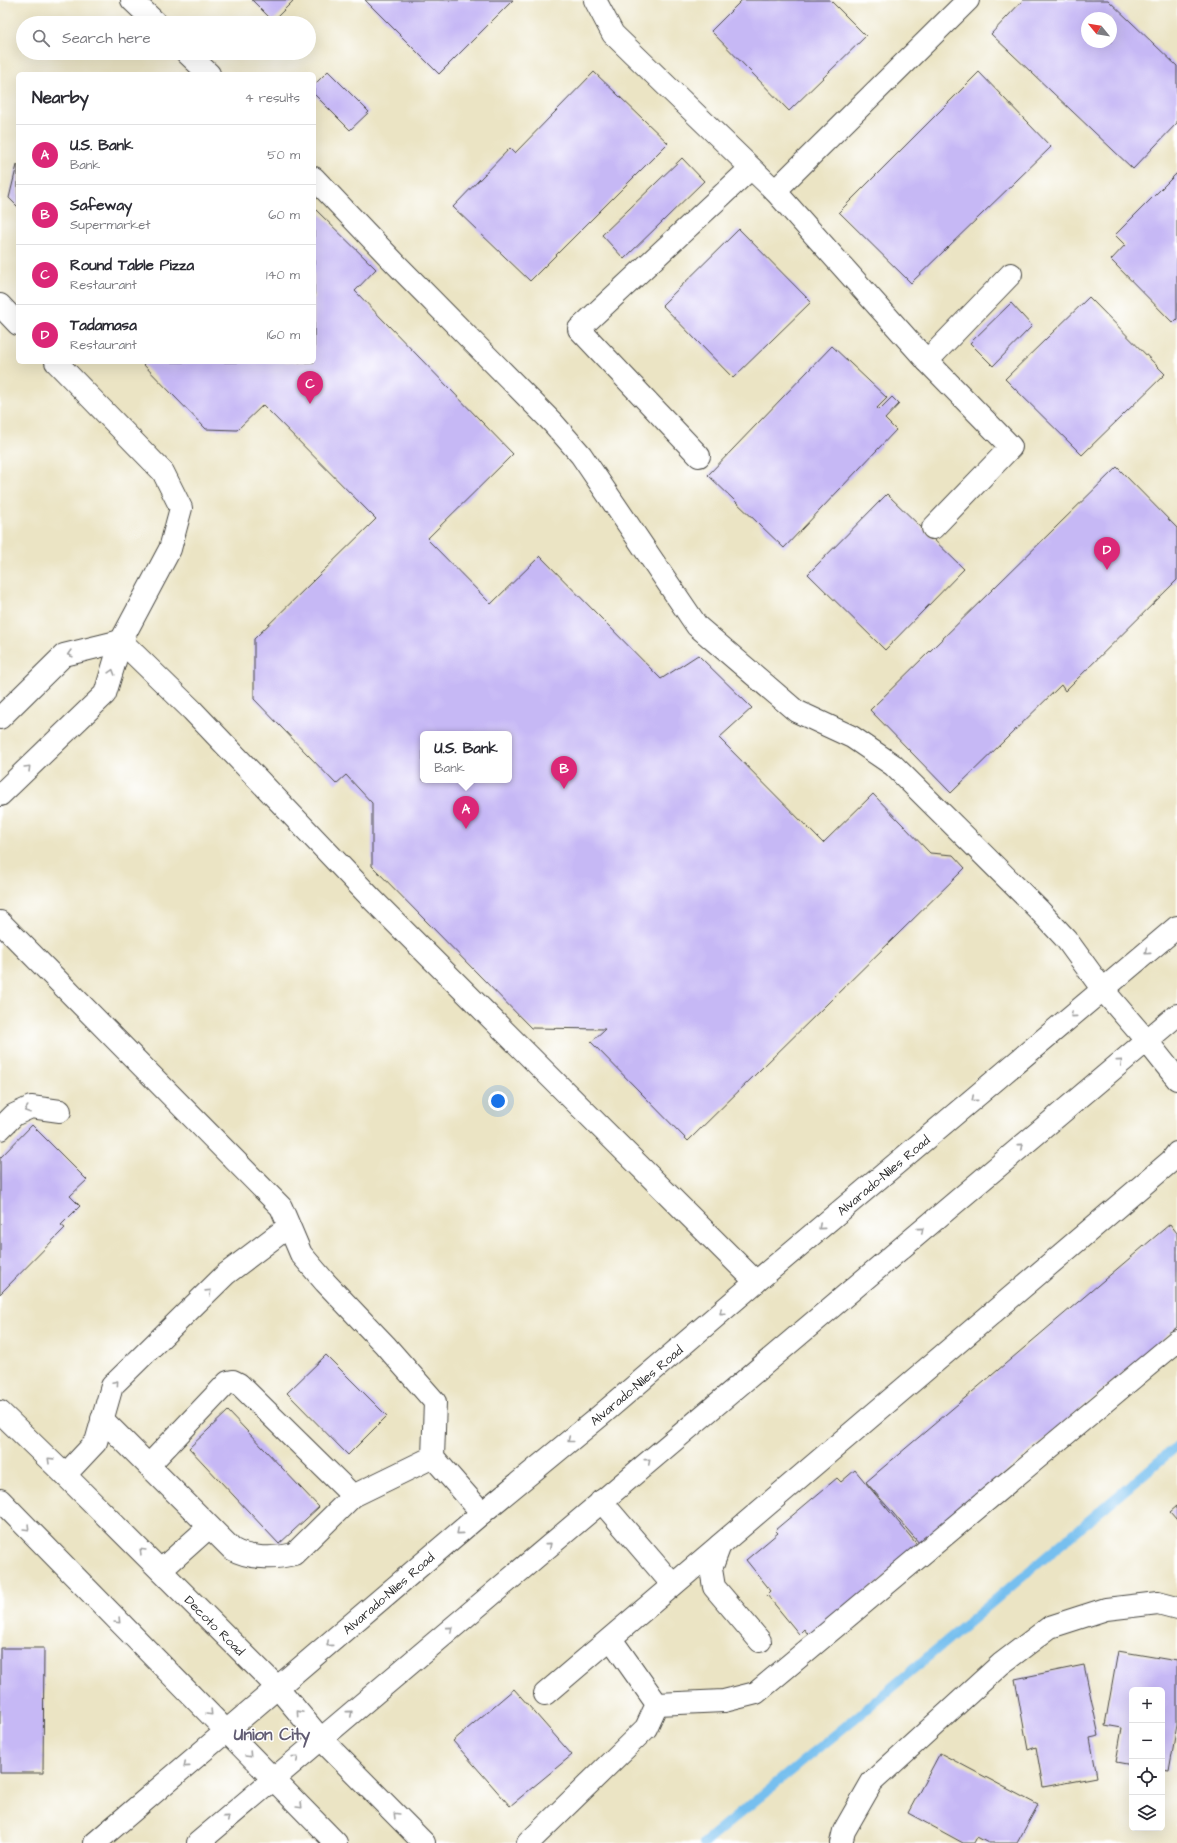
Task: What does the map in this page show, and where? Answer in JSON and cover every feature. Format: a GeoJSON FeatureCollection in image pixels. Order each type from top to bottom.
{"type":"FeatureCollection","features":[{"type":"Feature","properties":{"kind":"main road"},"geometry":{"type":"LineString","coordinates":[[132,0],[149,16]]}},
{"type":"Feature","properties":{"kind":"main road"},"geometry":{"type":"LineString","coordinates":[[595,0],[613,34],[775,191],[928,361],[1011,447],[934,528]]}},
{"type":"Feature","properties":{"kind":"main road"},"geometry":{"type":"LineString","coordinates":[[775,191],[968,0]]}},
{"type":"Feature","properties":{"kind":"main road"},"geometry":{"type":"LineString","coordinates":[[194,60],[207,72]]}},
{"type":"Feature","properties":{"kind":"main road"},"geometry":{"type":"LineString","coordinates":[[699,456],[579,329],[751,168]]}},
{"type":"Feature","properties":{"kind":"main road"},"geometry":{"type":"LineString","coordinates":[[316,180],[394,262],[553,423],[581,455],[697,626],[796,711],[852,737],[893,765],[1038,909],[1066,939],[1103,990],[1177,1079]]}},
{"type":"Feature","properties":{"kind":"main road"},"geometry":{"type":"LineString","coordinates":[[928,361],[1011,274]]}},
{"type":"Feature","properties":{"kind":"main road"},"geometry":{"type":"LineString","coordinates":[[0,306],[16,322]]}},
{"type":"Feature","properties":{"kind":"main road"},"geometry":{"type":"LineString","coordinates":[[0,795],[105,694],[121,641],[170,549],[181,508],[163,472],[58,364]]}},
{"type":"Feature","properties":{"kind":"main road"},"geometry":{"type":"LineString","coordinates":[[0,718],[64,655],[121,641]]}},
{"type":"Feature","properties":{"kind":"main road"},"geometry":{"type":"LineString","coordinates":[[121,641],[192,710],[310,831],[364,890],[480,1008],[756,1282]]}},
{"type":"Feature","properties":{"kind":"main road"},"geometry":{"type":"LineString","coordinates":[[0,922],[281,1207],[288,1227],[301,1254],[435,1402],[433,1457],[482,1513]]}},
{"type":"Feature","properties":{"kind":"main road","name":"Alvarado-Niles Road"},"geometry":{"type":"LineString","coordinates":[[95,1843],[482,1513],[600,1416],[756,1282],[1177,927]]}},
{"type":"Feature","properties":{"kind":"main road"},"geometry":{"type":"LineString","coordinates":[[198,1843],[320,1738],[1177,1015]]}},
{"type":"Feature","properties":{"kind":"main road"},"geometry":{"type":"LineString","coordinates":[[0,1129],[14,1115],[31,1107],[60,1111]]}},
{"type":"Feature","properties":{"kind":"main road"},"geometry":{"type":"LineString","coordinates":[[545,1694],[1175,1160]]}},
{"type":"Feature","properties":{"kind":"main road"},"geometry":{"type":"LineString","coordinates":[[65,1475],[96,1442],[112,1386],[226,1274],[288,1227]]}},
{"type":"Feature","properties":{"kind":"main road"},"geometry":{"type":"LineString","coordinates":[[657,1704],[724,1701],[756,1693],[1177,1341]]}},
{"type":"Feature","properties":{"kind":"main road"},"geometry":{"type":"LineString","coordinates":[[148,1465],[228,1382],[233,1381],[239,1384],[353,1496]]}},
{"type":"Feature","properties":{"kind":"main road","name":"Decoto Road"},"geometry":{"type":"LineString","coordinates":[[0,1412],[161,1570],[278,1688],[320,1738],[424,1843]]}},
{"type":"Feature","properties":{"kind":"main road"},"geometry":{"type":"LineString","coordinates":[[102,1419],[209,1527],[232,1549],[241,1554],[284,1556],[294,1554],[353,1496],[433,1457]]}},
{"type":"Feature","properties":{"kind":"main road"},"geometry":{"type":"LineString","coordinates":[[0,1500],[336,1843]]}},
{"type":"Feature","properties":{"kind":"main road"},"geometry":{"type":"LineString","coordinates":[[601,1501],[673,1585]]}},
{"type":"Feature","properties":{"kind":"main road"},"geometry":{"type":"LineString","coordinates":[[161,1570],[209,1527]]}},
{"type":"Feature","properties":{"kind":"main road"},"geometry":{"type":"LineString","coordinates":[[720,1545],[711,1569],[714,1587],[760,1641]]}},
{"type":"Feature","properties":{"kind":"main road"},"geometry":{"type":"LineString","coordinates":[[841,1843],[844,1831],[872,1782],[1000,1664],[1050,1627],[1106,1609],[1158,1603],[1177,1608]]}},
{"type":"Feature","properties":{"kind":"main road"},"geometry":{"type":"LineString","coordinates":[[611,1639],[657,1704]]}},
{"type":"Feature","properties":{"kind":"main road"},"geometry":{"type":"LineString","coordinates":[[528,1843],[646,1728],[657,1704]]}},
{"type":"Feature","properties":{"kind":"building"},"geometry":{"type":"Polygon","coordinates":[[[252,0],[294,0],[278,16],[268,16],[252,0]]]}},
{"type":"Feature","properties":{"kind":"building"},"geometry":{"type":"Polygon","coordinates":[[[365,0],[513,0],[439,74],[365,0]]]}},
{"type":"Feature","properties":{"kind":"building"},"geometry":{"type":"Polygon","coordinates":[[[742,0],[830,0],[866,36],[789,111],[711,31],[742,0]]]}},
{"type":"Feature","properties":{"kind":"building"},"geometry":{"type":"Polygon","coordinates":[[[1023,0],[1108,0],[1177,66],[1177,123],[1133,169],[991,34],[1023,0]]]}},
{"type":"Feature","properties":{"kind":"building"},"geometry":{"type":"Polygon","coordinates":[[[328,71],[369,112],[350,130],[316,96],[316,83],[328,71]]]}},
{"type":"Feature","properties":{"kind":"building"},"geometry":{"type":"Polygon","coordinates":[[[594,72],[668,143],[530,281],[453,207],[510,148],[515,153],[594,72]]]}},
{"type":"Feature","properties":{"kind":"building"},"geometry":{"type":"Polygon","coordinates":[[[979,72],[1051,147],[911,283],[839,212],[979,72]]]}},
{"type":"Feature","properties":{"kind":"building"},"geometry":{"type":"Polygon","coordinates":[[[682,158],[704,181],[624,259],[602,235],[682,158]]]}},
{"type":"Feature","properties":{"kind":"building"},"geometry":{"type":"Polygon","coordinates":[[[16,169],[16,205],[9,198],[16,169]]]}},
{"type":"Feature","properties":{"kind":"building"},"geometry":{"type":"Polygon","coordinates":[[[1177,173],[1177,319],[1173,323],[1111,260],[1125,245],[1115,235],[1177,173]]]}},
{"type":"Feature","properties":{"kind":"building"},"geometry":{"type":"Polygon","coordinates":[[[316,210],[376,269],[355,291],[513,454],[427,539],[491,604],[540,556],[661,679],[698,655],[752,708],[719,738],[823,843],[873,794],[930,853],[953,855],[965,868],[688,1141],[591,1042],[605,1029],[531,1028],[372,866],[372,803],[346,775],[336,784],[254,699],[254,639],[376,519],[263,405],[237,430],[206,429],[143,364],[316,364],[316,210]]]}},
{"type":"Feature","properties":{"kind":"building"},"geometry":{"type":"Polygon","coordinates":[[[739,229],[811,302],[733,378],[662,305],[739,229]]]}},
{"type":"Feature","properties":{"kind":"building"},"geometry":{"type":"Polygon","coordinates":[[[1089,297],[1165,374],[1082,455],[1005,379],[1089,297]]]}},
{"type":"Feature","properties":{"kind":"building"},"geometry":{"type":"Polygon","coordinates":[[[1011,303],[1032,326],[993,366],[970,343],[1011,303]]]}},
{"type":"Feature","properties":{"kind":"building"},"geometry":{"type":"Polygon","coordinates":[[[832,346],[887,398],[877,408],[879,410],[892,397],[899,404],[885,419],[896,430],[784,548],[708,475],[832,346]]]}},
{"type":"Feature","properties":{"kind":"building"},"geometry":{"type":"Polygon","coordinates":[[[1117,467],[1177,528],[1177,580],[1065,691],[1061,685],[951,793],[870,710],[1117,467]]]}},
{"type":"Feature","properties":{"kind":"building"},"geometry":{"type":"Polygon","coordinates":[[[887,494],[964,569],[885,650],[808,574],[887,494]]]}},
{"type":"Feature","properties":{"kind":"building"},"geometry":{"type":"Polygon","coordinates":[[[32,1125],[87,1180],[70,1196],[80,1206],[61,1225],[65,1228],[0,1294],[0,1158],[32,1125]]]}},
{"type":"Feature","properties":{"kind":"building"},"geometry":{"type":"Polygon","coordinates":[[[1170,1224],[1177,1233],[1177,1327],[920,1544],[866,1482],[1170,1224]]]}},
{"type":"Feature","properties":{"kind":"building"},"geometry":{"type":"Polygon","coordinates":[[[326,1355],[387,1416],[348,1455],[287,1393],[326,1355]]]}},
{"type":"Feature","properties":{"kind":"building"},"geometry":{"type":"Polygon","coordinates":[[[228,1411],[319,1507],[279,1544],[189,1448],[228,1411]]]}},
{"type":"Feature","properties":{"kind":"building"},"geometry":{"type":"Polygon","coordinates":[[[855,1470],[920,1548],[811,1638],[804,1629],[799,1634],[767,1595],[771,1591],[746,1560],[778,1533],[775,1530],[837,1478],[841,1482],[855,1470]]]}},
{"type":"Feature","properties":{"kind":"building"},"geometry":{"type":"Polygon","coordinates":[[[1177,1506],[1177,1520],[1170,1512],[1177,1506]]]}},
{"type":"Feature","properties":{"kind":"building"},"geometry":{"type":"Polygon","coordinates":[[[0,1648],[44,1648],[43,1773],[0,1773],[0,1648]]]}},
{"type":"Feature","properties":{"kind":"building"},"geometry":{"type":"Polygon","coordinates":[[[1118,1651],[1177,1661],[1177,1725],[1169,1771],[1165,1770],[1165,1687],[1129,1687],[1129,1764],[1116,1762],[1122,1728],[1105,1725],[1118,1651]]]}},
{"type":"Feature","properties":{"kind":"building"},"geometry":{"type":"Polygon","coordinates":[[[1084,1665],[1099,1736],[1090,1738],[1097,1777],[1043,1787],[1036,1747],[1028,1750],[1015,1679],[1084,1665]]]}},
{"type":"Feature","properties":{"kind":"building"},"geometry":{"type":"Polygon","coordinates":[[[514,1689],[572,1755],[510,1806],[453,1741],[514,1689]]]}},
{"type":"Feature","properties":{"kind":"building"},"geometry":{"type":"Polygon","coordinates":[[[940,1753],[1038,1805],[1017,1843],[988,1843],[977,1837],[974,1843],[963,1843],[908,1813],[940,1753]]]}},
{"type":"Feature","properties":{"kind":"waterway"},"geometry":{"type":"LineString","coordinates":[[704,1843],[859,1715],[1177,1446]]}},
{"type":"Feature","properties":{"kind":"place","name":"Round Table Pizza"},"geometry":{"type":"Point","coordinates":[310,404]}},
{"type":"Feature","properties":{"kind":"place","name":"Tadamasa"},"geometry":{"type":"Point","coordinates":[1107,570]}},
{"type":"Feature","properties":{"kind":"place","name":"Safeway"},"geometry":{"type":"Point","coordinates":[564,789]}},
{"type":"Feature","properties":{"kind":"place","name":"U.S. Bank"},"geometry":{"type":"Point","coordinates":[466,829]}},
{"type":"Feature","properties":{"kind":"district","name":"Union City"},"geometry":{"type":"Point","coordinates":[272,1734]}}]}
